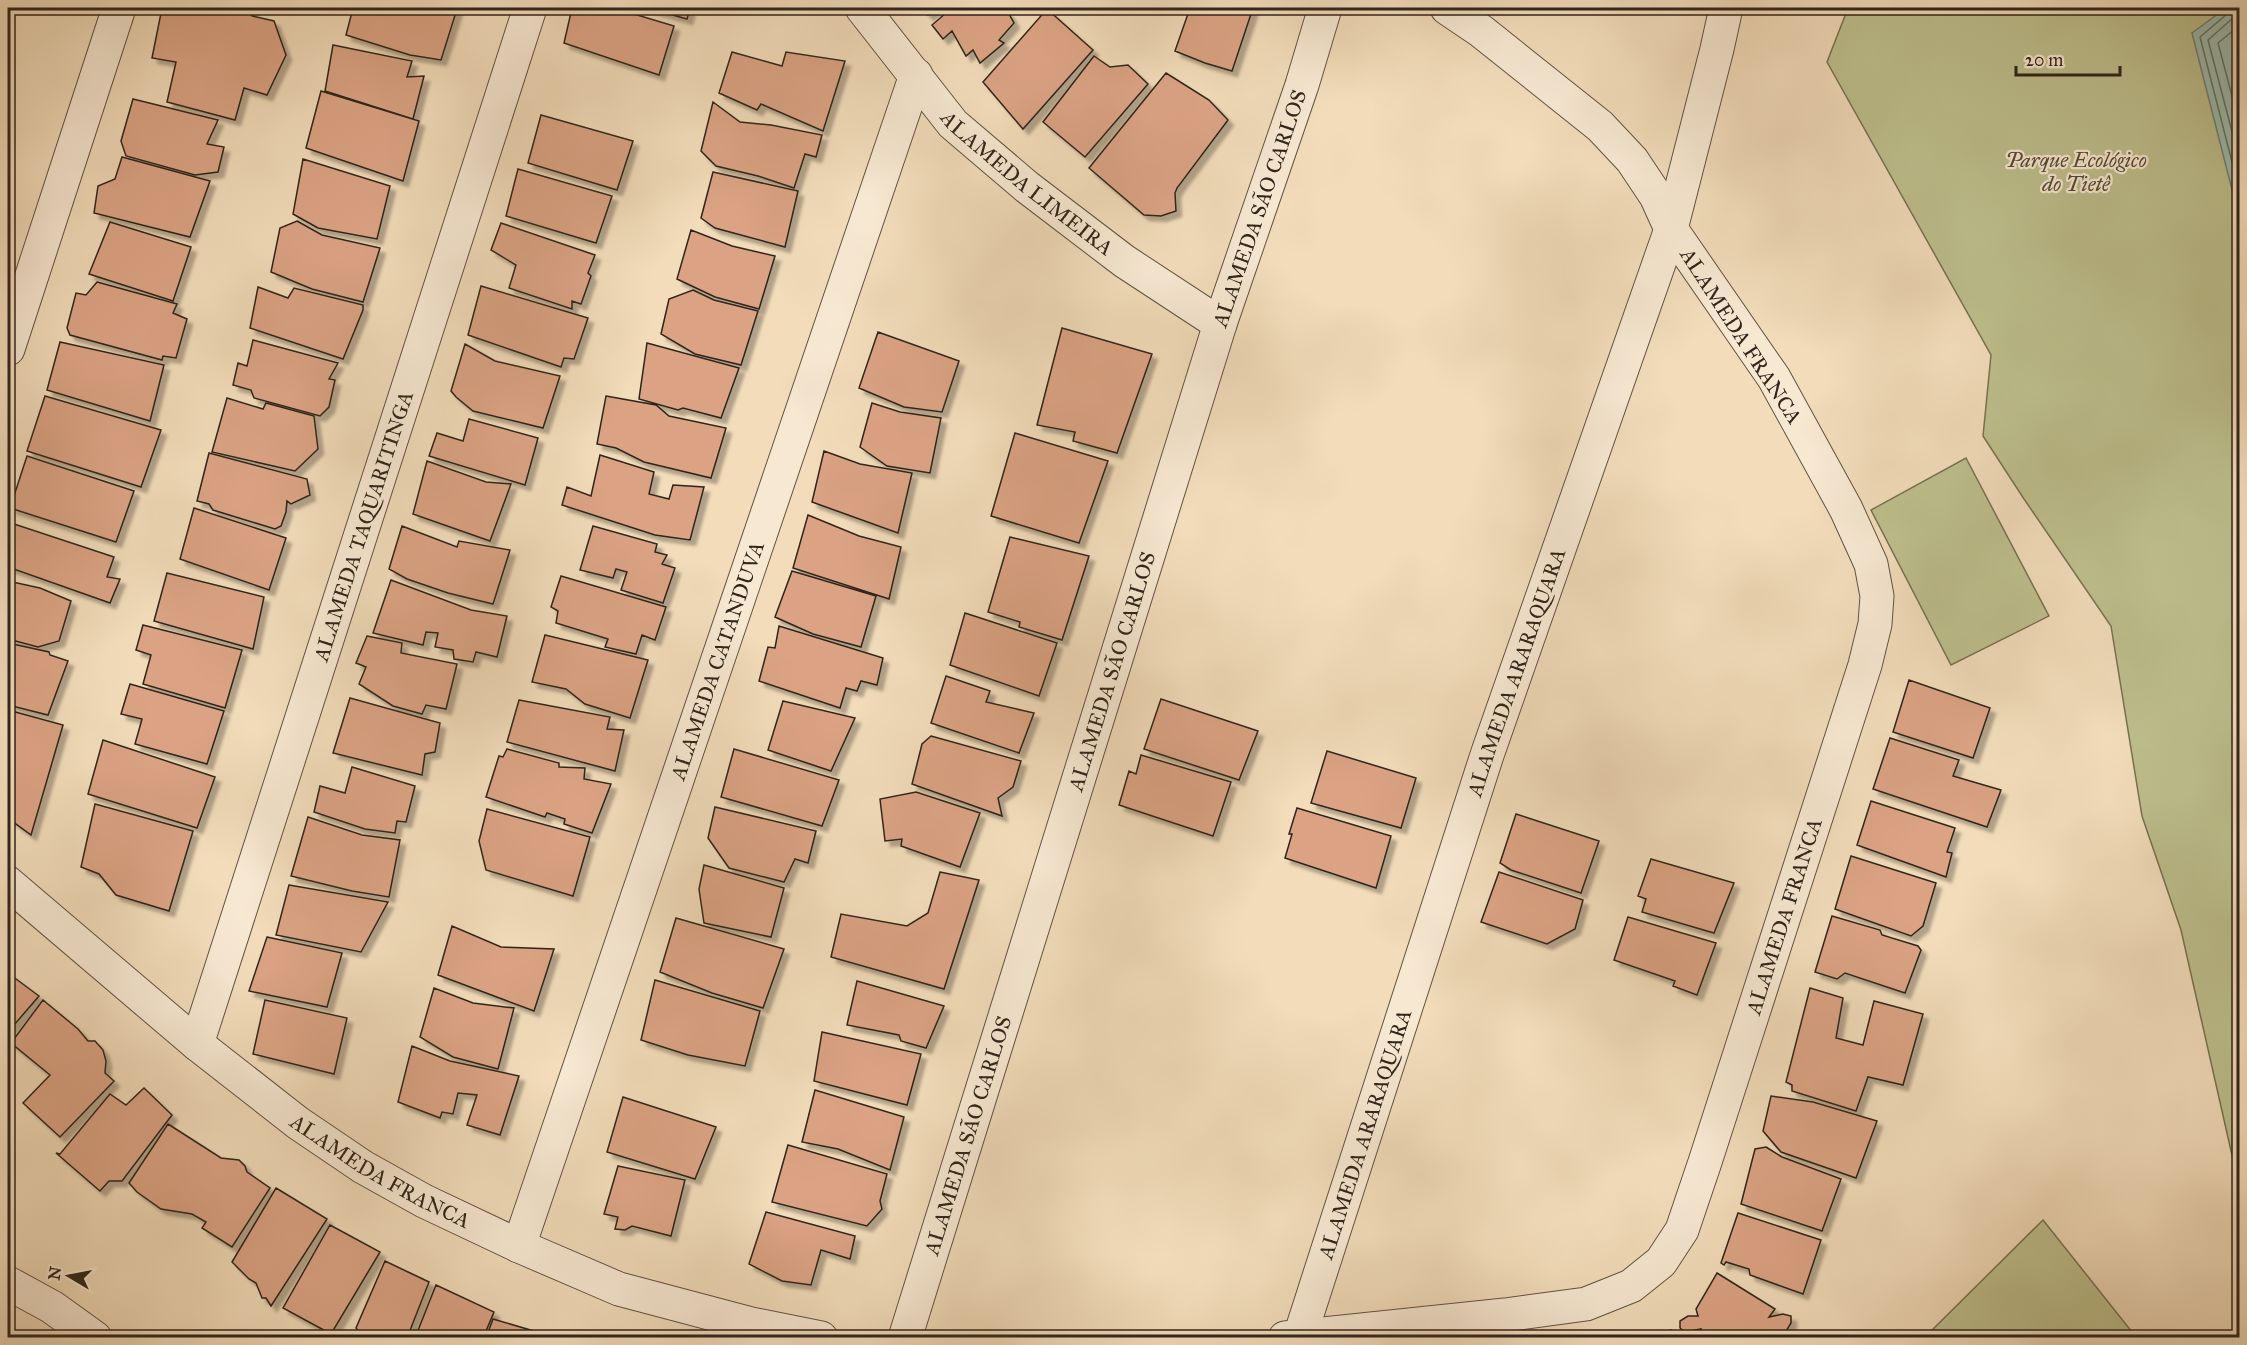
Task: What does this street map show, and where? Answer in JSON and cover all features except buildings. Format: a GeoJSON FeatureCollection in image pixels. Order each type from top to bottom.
{"type":"FeatureCollection","features":[{"type":"Feature","properties":{"kind":"street"},"geometry":{"type":"LineString","coordinates":[[8,349],[14,303],[119,8]]}},
{"type":"Feature","properties":{"kind":"street","name":"ALAMEDA TAQUARITINGA"},"geometry":{"type":"LineString","coordinates":[[197,1044],[530,8]]}},
{"type":"Feature","properties":{"kind":"street","name":"ALAMEDA LIMEIRA"},"geometry":{"type":"LineString","coordinates":[[862,8],[953,124],[1027,187],[1124,261],[1220,324]]}},
{"type":"Feature","properties":{"kind":"street","name":"ALAMEDA SÃO CARLOS"},"geometry":{"type":"LineString","coordinates":[[905,1338],[1220,324],[1302,86],[1325,8]]}},
{"type":"Feature","properties":{"kind":"street","name":"ALAMEDA FRANCA"},"geometry":{"type":"LineString","coordinates":[[1293,1337],[1505,1315],[1586,1304],[1631,1286],[1660,1262],[1682,1230],[1706,1162],[1865,665],[1875,624],[1877,596],[1871,564],[1846,509],[1774,378],[1671,229],[1656,196],[1638,169],[1600,126],[1481,31],[1447,8]]}},
{"type":"Feature","properties":{"kind":"street","name":"ALAMEDA ARARAQUARA"},"geometry":{"type":"LineString","coordinates":[[1293,1337],[1486,756],[1671,229],[1726,8]]}},
{"type":"Feature","properties":{"kind":"street","name":"ALAMEDA CATANDUVA"},"geometry":{"type":"LineString","coordinates":[[519,1246],[916,75]]}},
{"type":"Feature","properties":{"kind":"street","name":"ALAMEDA FRANCA"},"geometry":{"type":"LineString","coordinates":[[8,883],[197,1044],[298,1123],[363,1167],[424,1201],[519,1246],[620,1289],[751,1324],[821,1338]]}},
{"type":"Feature","properties":{"kind":"street"},"geometry":{"type":"LineString","coordinates":[[8,1283],[52,1307],[85,1335]]}},
{"type":"Feature","properties":{"kind":"green space","name":"Parque Ecológico do Tietê"},"geometry":{"type":"Polygon","coordinates":[[[1848,8],[2239,8],[2239,1186],[2181,930],[2142,816],[2111,626],[1983,436],[1991,355],[1827,62],[1848,8]]]}},
{"type":"Feature","properties":{"kind":"green space"},"geometry":{"type":"Polygon","coordinates":[[[1966,458],[2049,616],[1951,665],[1871,510],[1966,458]]]}},
{"type":"Feature","properties":{"kind":"green space"},"geometry":{"type":"Polygon","coordinates":[[[2043,1220],[2136,1337],[1925,1337],[2043,1220]]]}},
{"type":"Feature","properties":{"kind":"water"},"geometry":{"type":"Polygon","coordinates":[[[2226,8],[2239,8],[2239,217],[2192,33],[2226,8]]]}}]}
